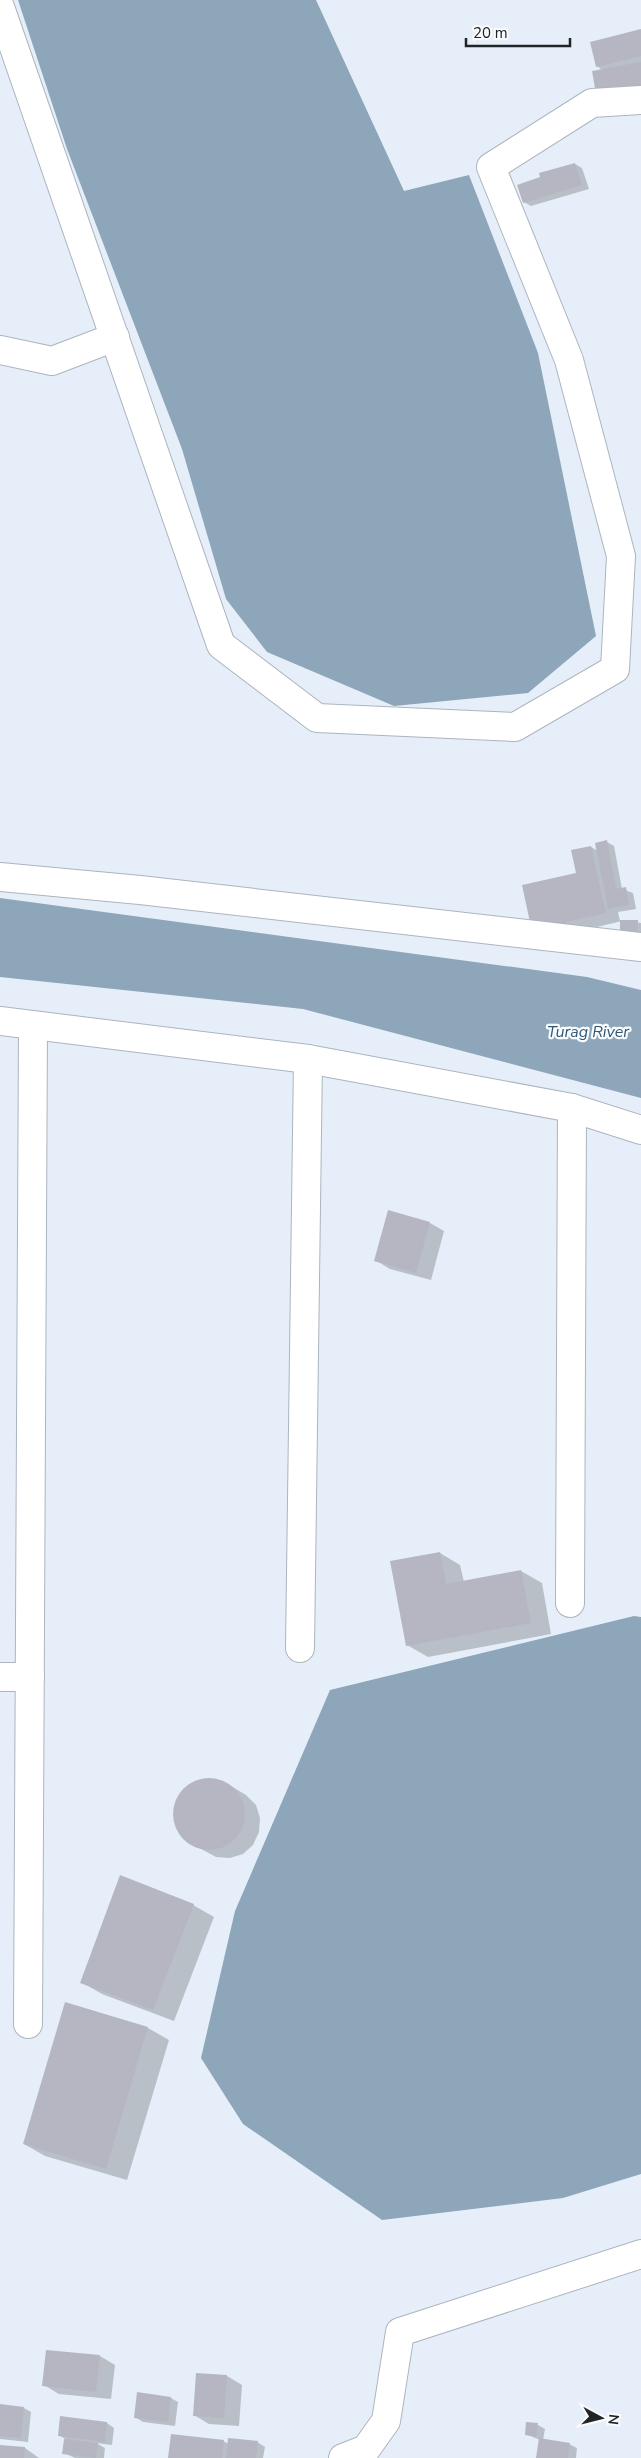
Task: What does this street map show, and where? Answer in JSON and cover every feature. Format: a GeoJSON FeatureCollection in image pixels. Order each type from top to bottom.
{"type":"FeatureCollection","features":[{"type":"Feature","properties":{"kind":"street"},"geometry":{"type":"LineString","coordinates":[[0,7],[221,645],[316,718],[515,727],[615,670],[621,556],[569,360],[491,167],[592,103],[641,100]]}},
{"type":"Feature","properties":{"kind":"street"},"geometry":{"type":"LineString","coordinates":[[0,350],[52,360],[115,337]]}},
{"type":"Feature","properties":{"kind":"street"},"geometry":{"type":"LineString","coordinates":[[0,877],[140,890],[641,947]]}},
{"type":"Feature","properties":{"kind":"street"},"geometry":{"type":"LineString","coordinates":[[0,1021],[33,1027],[308,1059],[572,1108],[641,1130]]}},
{"type":"Feature","properties":{"kind":"street"},"geometry":{"type":"LineString","coordinates":[[28,2024],[33,1027]]}},
{"type":"Feature","properties":{"kind":"street"},"geometry":{"type":"LineString","coordinates":[[300,1648],[308,1059]]}},
{"type":"Feature","properties":{"kind":"street"},"geometry":{"type":"LineString","coordinates":[[570,1602],[572,1108]]}},
{"type":"Feature","properties":{"kind":"street"},"geometry":{"type":"LineString","coordinates":[[0,1677],[30,1677]]}},
{"type":"Feature","properties":{"kind":"street"},"geometry":{"type":"LineString","coordinates":[[343,2458],[366,2449],[386,2421],[400,2332],[641,2254]]}},
{"type":"Feature","properties":{"kind":"water"},"geometry":{"type":"Polygon","coordinates":[[[18,0],[316,0],[404,191],[469,175],[538,353],[596,636],[528,693],[394,706],[267,652],[226,599],[182,449],[67,149],[18,0]]]}},
{"type":"Feature","properties":{"kind":"water","name":"Turag River"},"geometry":{"type":"Polygon","coordinates":[[[0,898],[587,977],[641,990],[641,1098],[303,1009],[0,977],[0,898]]]}},
{"type":"Feature","properties":{"kind":"water"},"geometry":{"type":"Polygon","coordinates":[[[634,1616],[641,1617],[641,2174],[563,2198],[382,2220],[243,2124],[201,2058],[235,1911],[330,1690],[634,1616]]]}},
{"type":"Feature","properties":{"kind":"building"},"geometry":{"type":"Polygon","coordinates":[[[641,29],[641,56],[596,67],[590,42],[641,29]]]}},
{"type":"Feature","properties":{"kind":"building"},"geometry":{"type":"Polygon","coordinates":[[[641,62],[641,92],[597,100],[592,71],[641,62]]]}},
{"type":"Feature","properties":{"kind":"building"},"geometry":{"type":"Polygon","coordinates":[[[575,163],[582,185],[523,203],[517,185],[540,177],[539,173],[575,163]]]}},
{"type":"Feature","properties":{"kind":"building"},"geometry":{"type":"Polygon","coordinates":[[[607,840],[616,889],[626,887],[629,905],[608,909],[595,843],[607,840]]]}},
{"type":"Feature","properties":{"kind":"building"},"geometry":{"type":"Polygon","coordinates":[[[591,846],[606,913],[566,922],[568,934],[534,941],[522,885],[576,873],[571,850],[591,846]]]}},
{"type":"Feature","properties":{"kind":"building"},"geometry":{"type":"Polygon","coordinates":[[[620,920],[638,920],[637,938],[620,938],[620,920]]]}},
{"type":"Feature","properties":{"kind":"building"},"geometry":{"type":"Polygon","coordinates":[[[388,1210],[430,1222],[416,1273],[374,1261],[388,1210]]]}},
{"type":"Feature","properties":{"kind":"building"},"geometry":{"type":"Polygon","coordinates":[[[440,1552],[446,1584],[521,1570],[531,1623],[406,1646],[390,1561],[440,1552]]]}},
{"type":"Feature","properties":{"kind":"building"},"geometry":{"type":"Polygon","coordinates":[[[209,1778],[229,1784],[239,1794],[245,1814],[239,1834],[229,1844],[209,1850],[189,1844],[179,1834],[173,1814],[179,1794],[189,1784],[209,1778]]]}},
{"type":"Feature","properties":{"kind":"building"},"geometry":{"type":"Polygon","coordinates":[[[120,1875],[194,1904],[153,2010],[80,1983],[120,1875]]]}},
{"type":"Feature","properties":{"kind":"building"},"geometry":{"type":"Polygon","coordinates":[[[65,2002],[148,2027],[106,2169],[23,2144],[65,2002]]]}},
{"type":"Feature","properties":{"kind":"building"},"geometry":{"type":"Polygon","coordinates":[[[46,2350],[100,2355],[96,2392],[42,2386],[46,2350]]]}},
{"type":"Feature","properties":{"kind":"building"},"geometry":{"type":"Polygon","coordinates":[[[196,2373],[227,2375],[224,2418],[193,2416],[196,2373]]]}},
{"type":"Feature","properties":{"kind":"building"},"geometry":{"type":"Polygon","coordinates":[[[137,2392],[171,2397],[168,2422],[134,2418],[137,2392]]]}},
{"type":"Feature","properties":{"kind":"building"},"geometry":{"type":"Polygon","coordinates":[[[0,2404],[24,2407],[21,2438],[0,2436],[0,2404]]]}},
{"type":"Feature","properties":{"kind":"building"},"geometry":{"type":"Polygon","coordinates":[[[60,2416],[107,2422],[105,2442],[58,2436],[60,2416]]]}},
{"type":"Feature","properties":{"kind":"building"},"geometry":{"type":"Polygon","coordinates":[[[526,2422],[538,2423],[536,2437],[525,2435],[526,2422]]]}},
{"type":"Feature","properties":{"kind":"building"},"geometry":{"type":"Polygon","coordinates":[[[171,2434],[224,2440],[222,2458],[168,2458],[171,2434]]]}},
{"type":"Feature","properties":{"kind":"building"},"geometry":{"type":"Polygon","coordinates":[[[228,2438],[258,2441],[256,2458],[226,2458],[228,2438]]]}},
{"type":"Feature","properties":{"kind":"building"},"geometry":{"type":"Polygon","coordinates":[[[539,2438],[570,2443],[568,2458],[536,2458],[539,2438]]]}},
{"type":"Feature","properties":{"kind":"building"},"geometry":{"type":"Polygon","coordinates":[[[64,2439],[98,2443],[96,2458],[62,2454],[64,2439]]]}},
{"type":"Feature","properties":{"kind":"building"},"geometry":{"type":"Polygon","coordinates":[[[0,2445],[25,2447],[24,2458],[0,2458],[0,2445]]]}}]}
